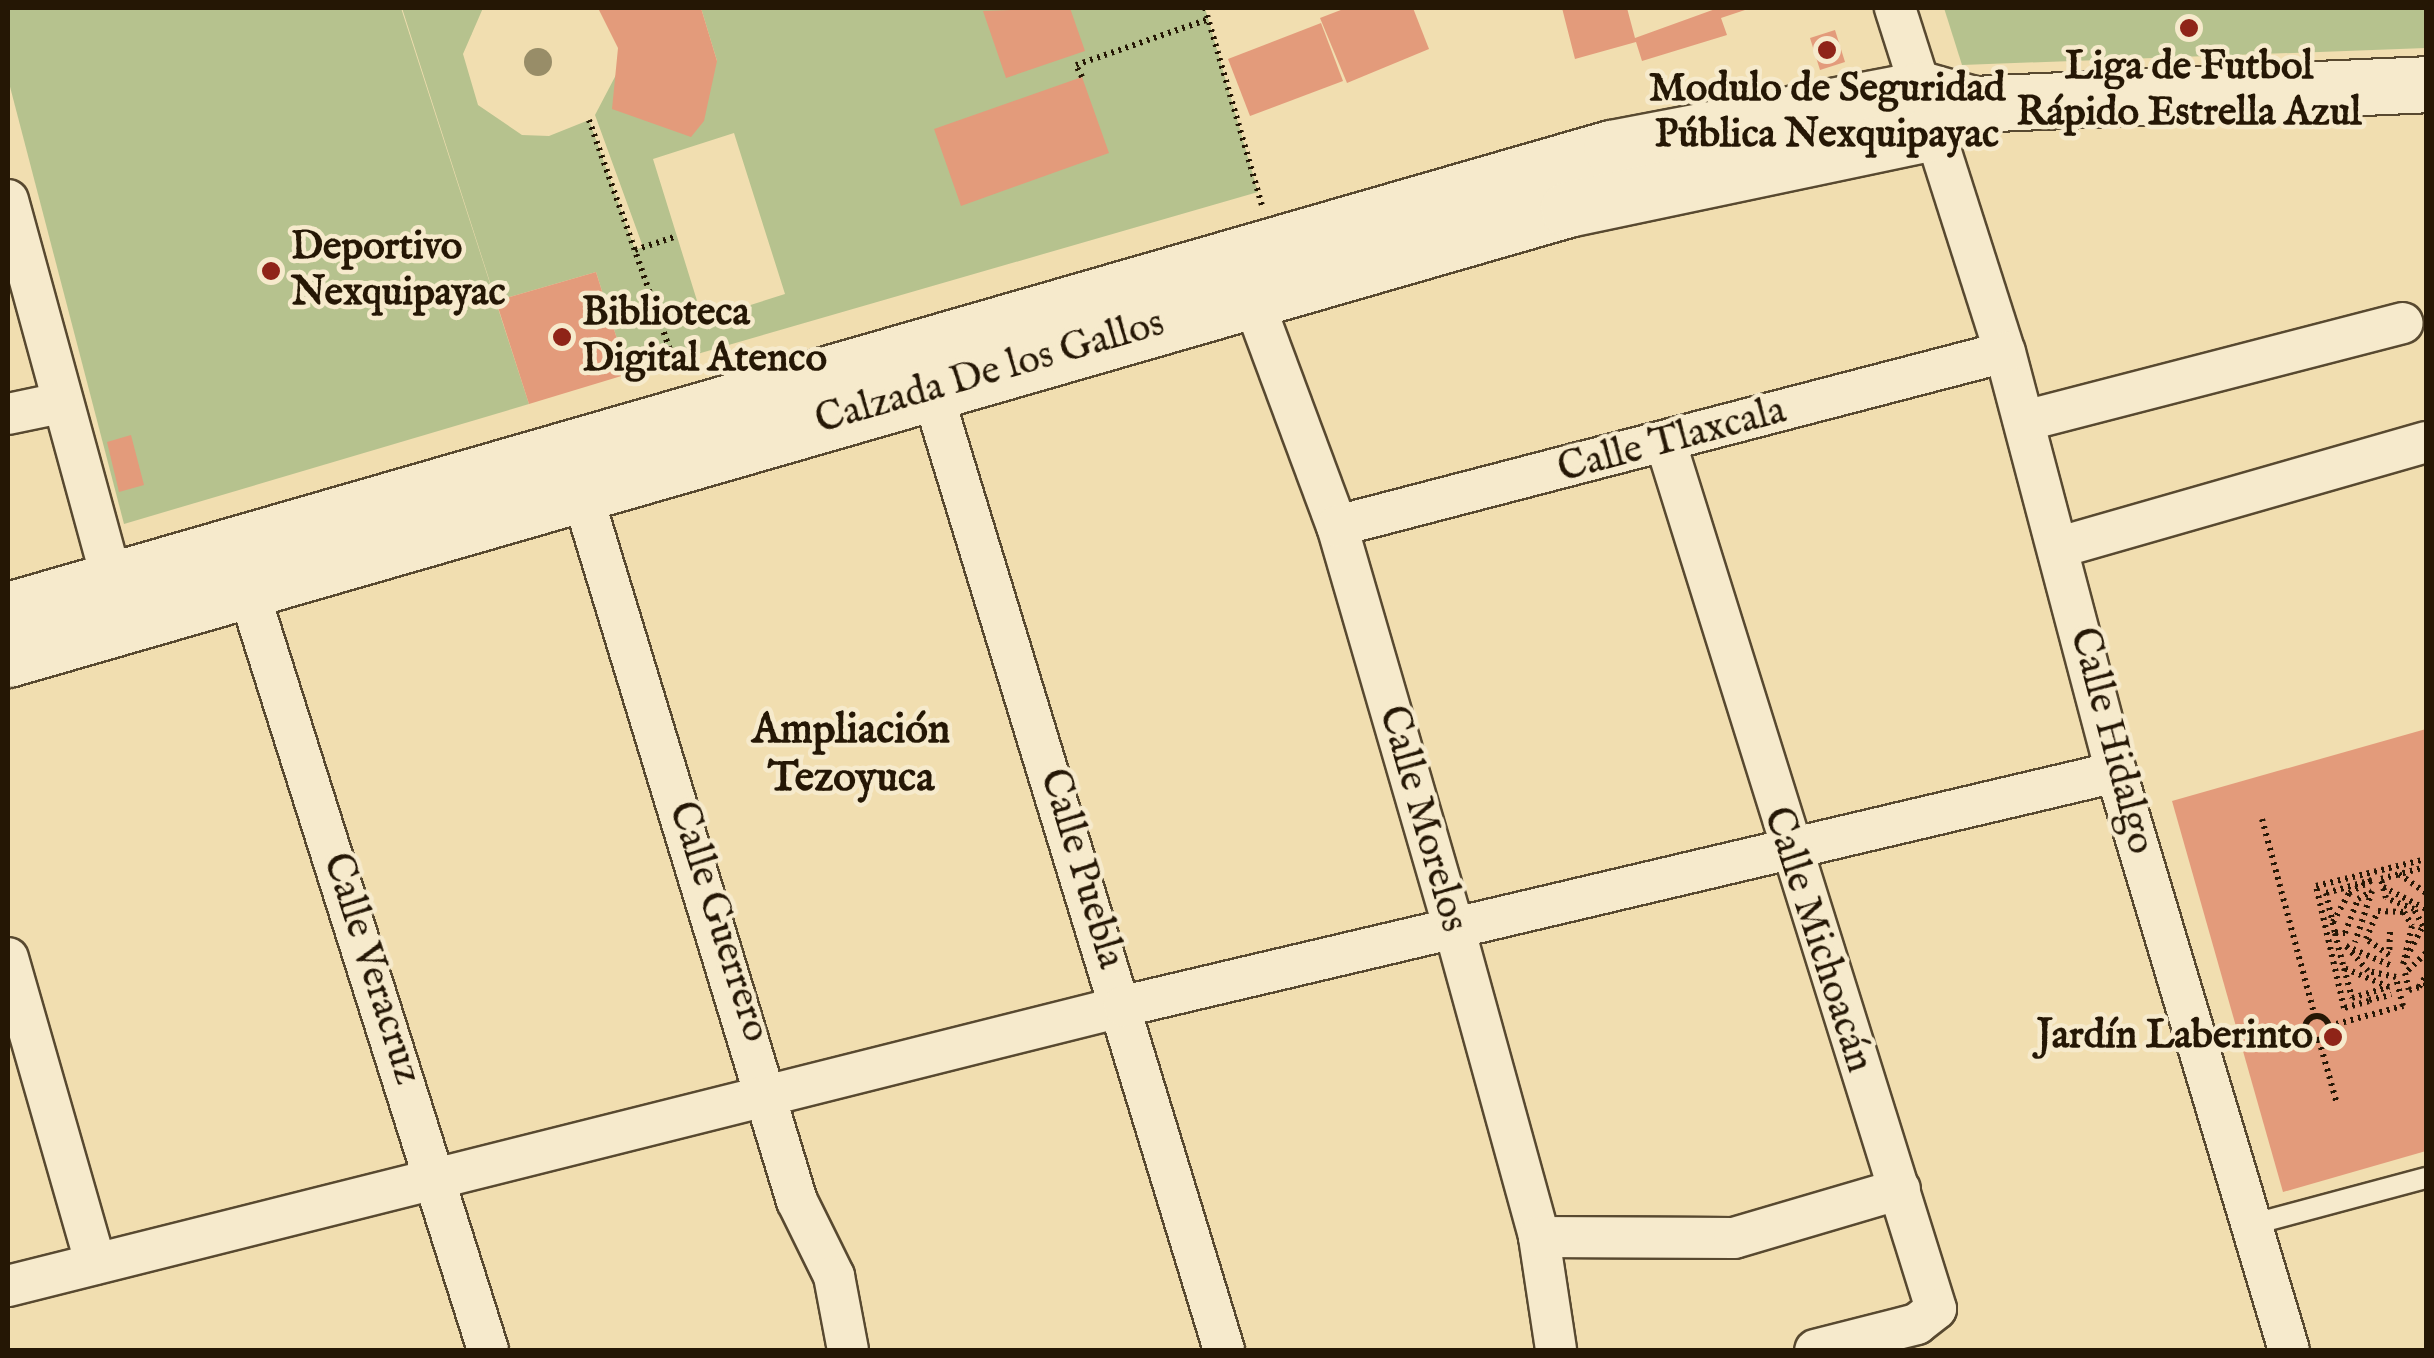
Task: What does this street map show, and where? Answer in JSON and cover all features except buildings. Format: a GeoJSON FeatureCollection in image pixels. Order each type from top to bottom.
{"type":"FeatureCollection","features":[{"type":"Feature","properties":{"kind":"main road","name":"Calzada De los Gallos"},"geometry":{"type":"LineString","coordinates":[[8,659],[118,602],[690,409],[1273,240],[1611,148],[1941,109],[2426,84]]}},
{"type":"Feature","properties":{"kind":"main road","name":"Calzada De los Gallos"},"geometry":{"type":"LineString","coordinates":[[8,610],[248,590],[931,388],[1941,109]]}},
{"type":"Feature","properties":{"kind":"street","name":"Calle Hidalgo"},"geometry":{"type":"LineString","coordinates":[[1895,8],[1941,109],[2060,548],[2116,772],[2289,1350]]}},
{"type":"Feature","properties":{"kind":"street"},"geometry":{"type":"LineString","coordinates":[[8,200],[60,403],[118,602]]}},
{"type":"Feature","properties":{"kind":"street","name":"Calle Morelos"},"geometry":{"type":"LineString","coordinates":[[1252,298],[1337,526],[1455,932],[1539,1237],[1556,1350]]}},
{"type":"Feature","properties":{"kind":"street"},"geometry":{"type":"LineString","coordinates":[[2024,421],[2403,323]]}},
{"type":"Feature","properties":{"kind":"street","name":"Calle Tlaxcala"},"geometry":{"type":"LineString","coordinates":[[1337,526],[1666,444],[2005,352]]}},
{"type":"Feature","properties":{"kind":"street","name":"Calle Puebla"},"geometry":{"type":"LineString","coordinates":[[931,388],[1124,1006],[1224,1350]]}},
{"type":"Feature","properties":{"kind":"street"},"geometry":{"type":"LineString","coordinates":[[8,414],[60,403]]}},
{"type":"Feature","properties":{"kind":"street"},"geometry":{"type":"LineString","coordinates":[[2060,548],[2426,442]]}},
{"type":"Feature","properties":{"kind":"street","name":"Calle Michoacán"},"geometry":{"type":"LineString","coordinates":[[1666,444],[1787,854],[1900,1189],[1936,1309],[1917,1324],[1815,1350]]}},
{"type":"Feature","properties":{"kind":"street","name":"Calle Guerrero"},"geometry":{"type":"LineString","coordinates":[[582,494],[772,1096],[797,1201],[834,1276],[848,1350]]}},
{"type":"Feature","properties":{"kind":"street","name":"Calle Veracruz"},"geometry":{"type":"LineString","coordinates":[[248,590],[440,1181],[488,1350]]}},
{"type":"Feature","properties":{"kind":"street"},"geometry":{"type":"LineString","coordinates":[[8,1286],[440,1181],[1124,1006],[1787,854],[2116,772]]}},
{"type":"Feature","properties":{"kind":"street"},"geometry":{"type":"LineString","coordinates":[[8,958],[96,1264]]}},
{"type":"Feature","properties":{"kind":"street"},"geometry":{"type":"LineString","coordinates":[[1539,1237],[1734,1238],[1900,1189]]}},
{"type":"Feature","properties":{"kind":"lane"},"geometry":{"type":"LineString","coordinates":[[2250,1225],[2426,1178]]}},
{"type":"Feature","properties":{"kind":"path"},"geometry":{"type":"LineString","coordinates":[[1205,8],[1273,240]]}},
{"type":"Feature","properties":{"kind":"path"},"geometry":{"type":"LineString","coordinates":[[1082,76],[1076,65],[1206,20]]}},
{"type":"Feature","properties":{"kind":"path"},"geometry":{"type":"LineString","coordinates":[[588,120],[690,409]]}},
{"type":"Feature","properties":{"kind":"path"},"geometry":{"type":"LineString","coordinates":[[635,250],[677,236]]}},
{"type":"Feature","properties":{"kind":"path"},"geometry":{"type":"LineString","coordinates":[[2262,819],[2315,1016],[2329,1026]]}},
{"type":"Feature","properties":{"kind":"path"},"geometry":{"type":"LineString","coordinates":[[2390,932],[2388,956],[2366,938],[2378,911],[2404,912],[2412,926],[2403,964],[2423,926],[2383,887],[2381,878],[2426,863]]}},
{"type":"Feature","properties":{"kind":"path"},"geometry":{"type":"LineString","coordinates":[[2344,968],[2360,980],[2390,987],[2344,1008],[2316,886],[2426,863]]}},
{"type":"Feature","properties":{"kind":"path"},"geometry":{"type":"LineString","coordinates":[[2399,874],[2420,880],[2426,893]]}},
{"type":"Feature","properties":{"kind":"path"},"geometry":{"type":"LineString","coordinates":[[2333,922],[2339,901],[2372,880],[2326,893],[2335,932],[2352,998],[2391,995]]}},
{"type":"Feature","properties":{"kind":"path"},"geometry":{"type":"LineString","coordinates":[[2383,887],[2426,909]]}},
{"type":"Feature","properties":{"kind":"path"},"geometry":{"type":"LineString","coordinates":[[2320,1040],[2329,1026],[2403,1006],[2396,976],[2356,963],[2346,946],[2355,942],[2372,890],[2353,907],[2345,934],[2335,932]]}},
{"type":"Feature","properties":{"kind":"path"},"geometry":{"type":"LineString","coordinates":[[2355,942],[2375,964],[2392,966]]}},
{"type":"Feature","properties":{"kind":"path"},"geometry":{"type":"LineString","coordinates":[[2426,953],[2405,974],[2410,990],[2426,976]]}},
{"type":"Feature","properties":{"kind":"path"},"geometry":{"type":"LineString","coordinates":[[2421,984],[2426,968]]}},
{"type":"Feature","properties":{"kind":"path"},"geometry":{"type":"LineString","coordinates":[[2356,989],[2360,980]]}},
{"type":"Feature","properties":{"kind":"path"},"geometry":{"type":"LineString","coordinates":[[2315,1016],[2305,1028],[2320,1040],[2337,1104]]}},
{"type":"Feature","properties":{"kind":"green space","name":"Deportivo Nexquipayac"},"geometry":{"type":"Polygon","coordinates":[[[8,8],[401,8],[529,404],[124,524],[8,79],[8,8]]]}},
{"type":"Feature","properties":{"kind":"green space"},"geometry":{"type":"Polygon","coordinates":[[[402,8],[483,8],[463,54],[478,105],[522,135],[549,136],[589,120],[635,250],[643,247],[595,115],[617,73],[717,61],[701,8],[1205,8],[1258,192],[628,374],[596,272],[496,301],[402,8]],[[734,133],[653,159],[703,320],[785,294],[734,133]]]}},
{"type":"Feature","properties":{"kind":"green space","name":"Liga de Futbol Rápido Estrella Azul"},"geometry":{"type":"Polygon","coordinates":[[[1944,8],[2426,8],[2426,48],[1962,65],[1944,8]]]}},
{"type":"Feature","properties":{"kind":"place","name":"Liga de Futbol Rápido Estrella Azul"},"geometry":{"type":"Point","coordinates":[2189,28]}},
{"type":"Feature","properties":{"kind":"place","name":"Modulo de Seguridad Pública Nexquipayac"},"geometry":{"type":"Point","coordinates":[1827,50]}},
{"type":"Feature","properties":{"kind":"place","name":"Deportivo Nexquipayac"},"geometry":{"type":"Point","coordinates":[271,271]}},
{"type":"Feature","properties":{"kind":"place","name":"Biblioteca Digital Atenco"},"geometry":{"type":"Point","coordinates":[562,337]}},
{"type":"Feature","properties":{"kind":"place","name":"Jardín Laberinto"},"geometry":{"type":"Point","coordinates":[2333,1037]}},
{"type":"Feature","properties":{"kind":"district","name":"Ampliación Tezoyuca"},"geometry":{"type":"Point","coordinates":[851,755]}}]}
